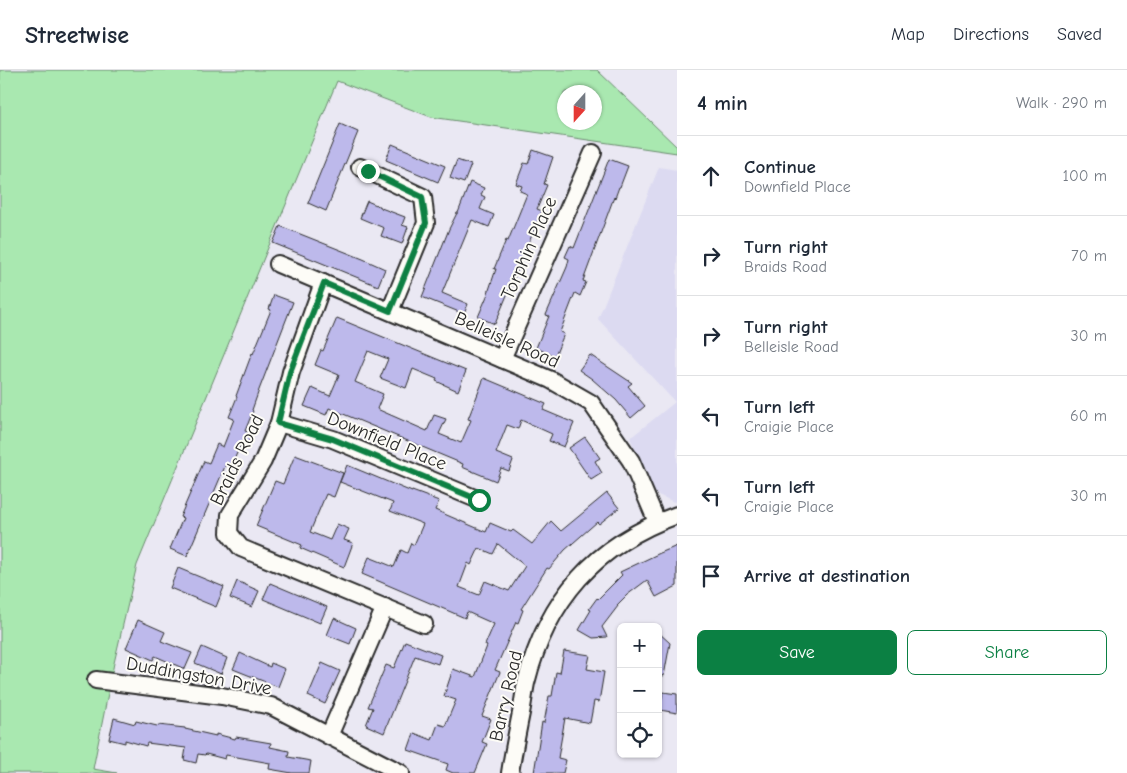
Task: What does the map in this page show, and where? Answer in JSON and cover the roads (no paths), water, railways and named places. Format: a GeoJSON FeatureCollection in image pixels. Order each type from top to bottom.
{"type":"FeatureCollection","features":[{"type":"Feature","properties":{"kind":"street","name":"Torphin Place"},"geometry":{"type":"LineString","coordinates":[[502,359],[593,154]]}},
{"type":"Feature","properties":{"kind":"street"},"geometry":{"type":"LineString","coordinates":[[360,167],[422,197],[426,223],[390,311]]}},
{"type":"Feature","properties":{"kind":"street","name":"Belleisle Road"},"geometry":{"type":"LineString","coordinates":[[278,264],[551,380],[591,403],[631,460],[657,522]]}},
{"type":"Feature","properties":{"kind":"street","name":"Braids Road"},"geometry":{"type":"LineString","coordinates":[[324,283],[290,372],[278,423],[263,461],[230,516],[229,534],[241,548],[424,624]]}},
{"type":"Feature","properties":{"kind":"street","name":"Downfield Place"},"geometry":{"type":"LineString","coordinates":[[278,423],[333,439],[479,500]]}},
{"type":"Feature","properties":{"kind":"street","name":"Barry Road"},"geometry":{"type":"LineString","coordinates":[[510,773],[526,684],[538,647],[559,604],[585,571],[607,552],[630,536],[657,522],[677,515]]}},
{"type":"Feature","properties":{"kind":"street"},"geometry":{"type":"LineString","coordinates":[[329,736],[385,607]]}},
{"type":"Feature","properties":{"kind":"street","name":"Duddingston Drive"},"geometry":{"type":"LineString","coordinates":[[96,680],[222,696],[271,706],[401,773]]}}]}
